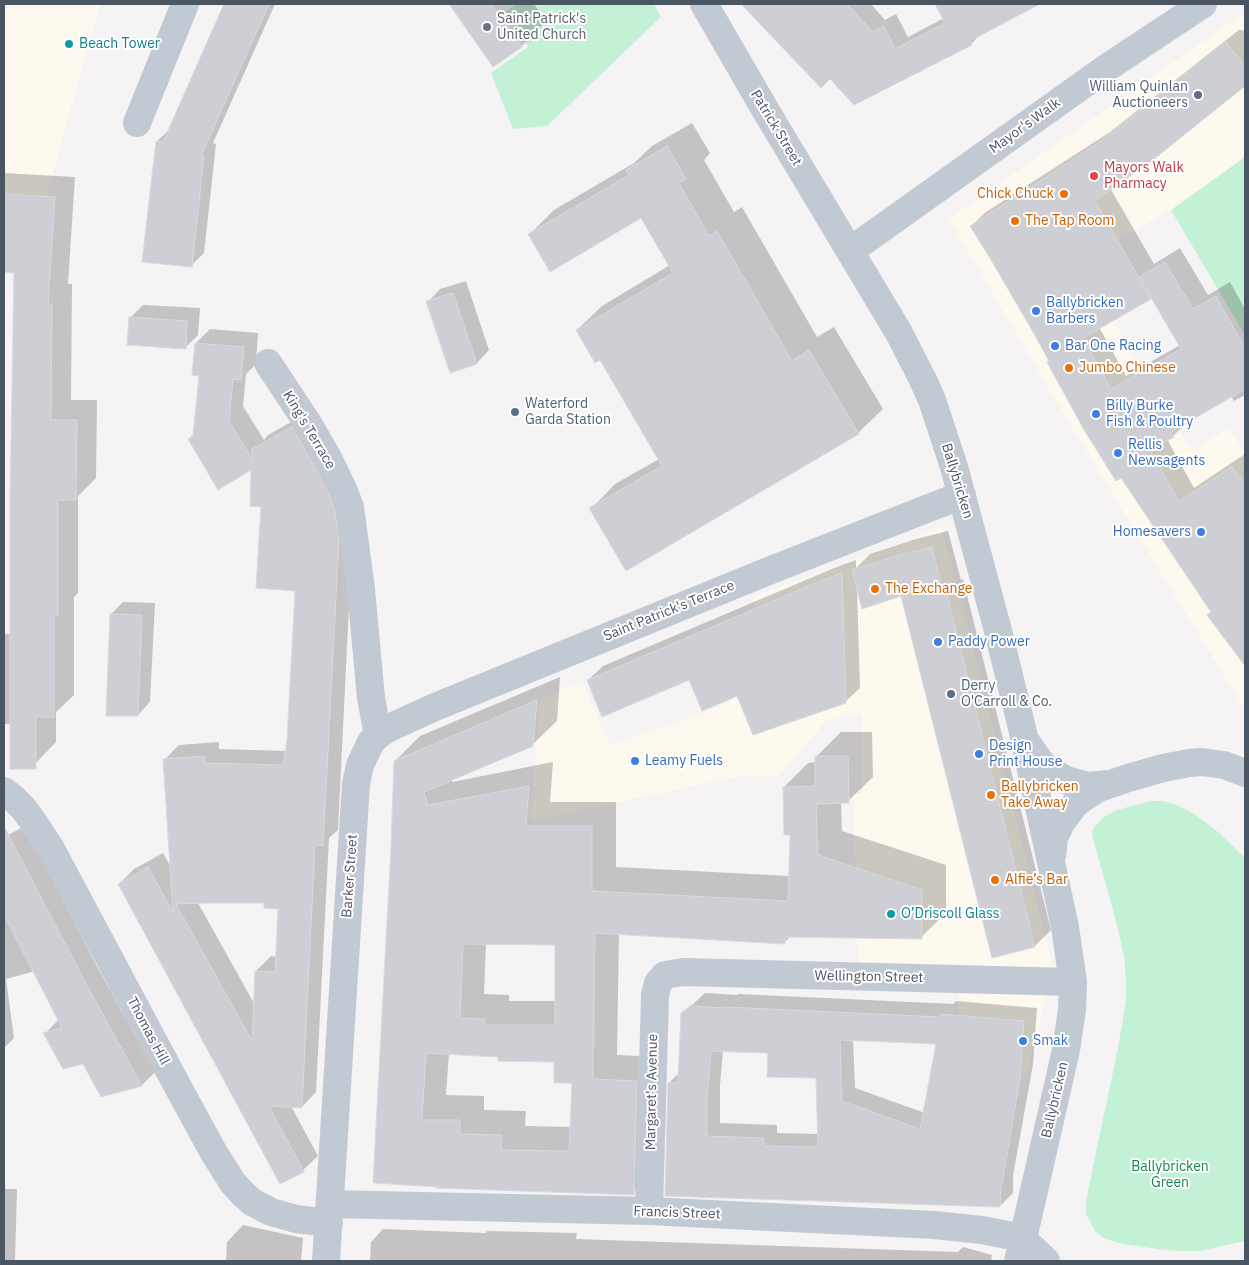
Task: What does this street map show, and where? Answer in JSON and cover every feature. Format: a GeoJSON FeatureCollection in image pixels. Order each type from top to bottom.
{"type":"FeatureCollection","features":[{"type":"Feature","properties":{"kind":"street"},"geometry":{"type":"LineString","coordinates":[[137,123],[186,4]]}},
{"type":"Feature","properties":{"kind":"street","name":"Patrick Street"},"geometry":{"type":"LineString","coordinates":[[704,4],[850,250]]}},
{"type":"Feature","properties":{"kind":"street","name":"Mayor's Walk"},"geometry":{"type":"LineString","coordinates":[[850,250],[1105,69],[1203,4]]}},
{"type":"Feature","properties":{"kind":"street","name":"Ballybricken"},"geometry":{"type":"LineString","coordinates":[[850,250],[911,356],[937,416],[962,495],[993,610],[1022,728],[1066,927],[1073,982],[1072,1010],[1066,1050],[1020,1250]]}},
{"type":"Feature","properties":{"kind":"street","name":"King's Terrace"},"geometry":{"type":"LineString","coordinates":[[268,363],[308,425],[347,498],[352,517],[371,698],[378,735]]}},
{"type":"Feature","properties":{"kind":"street","name":"Saint Patrick's Terrace"},"geometry":{"type":"LineString","coordinates":[[378,735],[404,720],[435,706],[962,495]]}},
{"type":"Feature","properties":{"kind":"street","name":"Ballybricken"},"geometry":{"type":"LineString","coordinates":[[1022,728],[1031,750],[1046,768],[1056,775],[1088,786],[1111,784]]}},
{"type":"Feature","properties":{"kind":"street","name":"Barker Street"},"geometry":{"type":"LineString","coordinates":[[326,1261],[356,784],[365,753],[370,742],[378,735]]}},
{"type":"Feature","properties":{"kind":"street","name":"Ballybricken"},"geometry":{"type":"LineString","coordinates":[[1053,869],[1052,848],[1061,822],[1075,804],[1099,788],[1163,768],[1189,763],[1213,763],[1244,771]]}},
{"type":"Feature","properties":{"kind":"street","name":"Thomas Hill"},"geometry":{"type":"LineString","coordinates":[[4,791],[24,809],[51,848],[182,1096],[233,1183],[252,1202],[270,1212],[296,1219],[329,1214]]}},
{"type":"Feature","properties":{"kind":"street","name":"Wellington Street"},"geometry":{"type":"LineString","coordinates":[[665,975],[683,972],[1073,982]]}},
{"type":"Feature","properties":{"kind":"street","name":"Margaret's Avenue"},"geometry":{"type":"LineString","coordinates":[[649,1211],[655,1000],[658,983],[665,975]]}},
{"type":"Feature","properties":{"kind":"street","name":"Francis Street"},"geometry":{"type":"LineString","coordinates":[[329,1214],[649,1211],[934,1225],[982,1230],[1020,1250]]}},
{"type":"Feature","properties":{"kind":"street"},"geometry":{"type":"LineString","coordinates":[[1020,1250],[1046,1261]]}},
{"type":"Feature","properties":{"kind":"shaded area"},"geometry":{"type":"Polygon","coordinates":[[[4,4],[100,4],[38,226],[4,274],[4,4]]]}},
{"type":"Feature","properties":{"kind":"shaded area"},"geometry":{"type":"Polygon","coordinates":[[[1245,12],[1245,157],[1171,210],[1079,261],[1138,364],[1192,450],[1229,428],[1245,454],[1245,710],[1062,411],[949,219],[1245,12]]]}},
{"type":"Feature","properties":{"kind":"shaded area"},"geometry":{"type":"Polygon","coordinates":[[[942,528],[1053,968],[1027,1074],[956,1067],[960,966],[858,963],[853,794],[863,794],[861,714],[826,721],[778,777],[741,776],[531,821],[540,699],[582,681],[610,746],[710,710],[732,700],[727,689],[782,666],[752,597],[942,528]]]}},
{"type":"Feature","properties":{"kind":"green space"},"geometry":{"type":"Polygon","coordinates":[[[517,4],[654,4],[661,17],[547,126],[513,129],[491,73],[528,47],[505,12],[517,4]]]}},
{"type":"Feature","properties":{"kind":"green space"},"geometry":{"type":"Polygon","coordinates":[[[1245,157],[1245,335],[1171,210],[1245,157]]]}},
{"type":"Feature","properties":{"kind":"green space","name":"Ballybricken Green"},"geometry":{"type":"Polygon","coordinates":[[[1151,801],[1164,801],[1175,804],[1193,813],[1218,832],[1245,858],[1245,1241],[1200,1251],[1158,1249],[1123,1244],[1103,1238],[1095,1231],[1086,1214],[1088,1191],[1118,1048],[1126,1000],[1124,956],[1092,832],[1105,816],[1117,810],[1151,801]]]}},
{"type":"Feature","properties":{"kind":"building"},"geometry":{"type":"Polygon","coordinates":[[[224,4],[269,4],[201,156],[204,156],[192,267],[142,262],[156,141],[163,142],[224,4]]]}},
{"type":"Feature","properties":{"kind":"building","name":"Saint Patrick's United Church"},"geometry":{"type":"Polygon","coordinates":[[[449,4],[492,4],[522,47],[493,67],[449,4]]]}},
{"type":"Feature","properties":{"kind":"building"},"geometry":{"type":"Polygon","coordinates":[[[741,4],[847,4],[873,32],[884,26],[895,49],[945,23],[935,4],[1040,4],[970,41],[972,45],[854,105],[830,79],[821,88],[741,4]]]}},
{"type":"Feature","properties":{"kind":"building"},"geometry":{"type":"Polygon","coordinates":[[[1226,42],[1245,67],[1245,86],[1154,159],[1095,201],[1151,299],[1083,338],[1111,389],[1181,349],[1139,277],[1165,262],[1193,309],[1216,296],[1245,348],[1245,389],[1171,432],[1174,437],[1150,450],[1179,502],[1232,466],[1245,485],[1245,666],[1207,615],[1211,612],[1121,478],[1116,481],[1083,428],[1032,330],[970,226],[1094,146],[1226,42]]]}},
{"type":"Feature","properties":{"kind":"building"},"geometry":{"type":"Polygon","coordinates":[[[667,146],[686,179],[679,183],[709,236],[717,231],[792,361],[809,350],[859,434],[626,571],[589,508],[662,466],[600,360],[595,363],[576,330],[673,273],[641,218],[550,272],[528,234],[629,175],[626,170],[667,146]]]}},
{"type":"Feature","properties":{"kind":"building"},"geometry":{"type":"Polygon","coordinates":[[[4,194],[55,197],[48,304],[52,304],[51,420],[77,420],[76,500],[58,500],[58,615],[54,615],[54,717],[36,717],[36,769],[10,769],[10,499],[14,273],[4,272],[4,194]]]}},
{"type":"Feature","properties":{"kind":"building"},"geometry":{"type":"Polygon","coordinates":[[[453,293],[477,364],[450,373],[426,301],[453,293]]]}},
{"type":"Feature","properties":{"kind":"building"},"geometry":{"type":"Polygon","coordinates":[[[129,317],[187,321],[186,349],[127,345],[129,317]]]}},
{"type":"Feature","properties":{"kind":"building"},"geometry":{"type":"Polygon","coordinates":[[[195,343],[244,347],[241,380],[233,379],[229,421],[252,459],[252,449],[292,427],[329,495],[335,511],[339,540],[323,846],[315,845],[302,1108],[269,1106],[304,1172],[280,1184],[118,884],[148,867],[173,912],[163,759],[205,756],[205,763],[283,765],[287,740],[295,591],[256,588],[261,507],[250,506],[251,470],[218,490],[188,439],[193,435],[199,376],[192,375],[195,343]],[[264,903],[176,904],[252,1041],[255,971],[275,972],[278,909],[264,908],[264,903]]]}},
{"type":"Feature","properties":{"kind":"building"},"geometry":{"type":"Polygon","coordinates":[[[932,547],[944,596],[947,595],[1035,947],[992,958],[901,596],[862,609],[852,570],[932,547]]]}},
{"type":"Feature","properties":{"kind":"building"},"geometry":{"type":"Polygon","coordinates":[[[842,573],[846,703],[753,735],[737,696],[702,711],[689,680],[602,717],[587,680],[842,573]]]}},
{"type":"Feature","properties":{"kind":"building"},"geometry":{"type":"Polygon","coordinates":[[[110,614],[142,615],[138,716],[106,716],[110,614]]]}},
{"type":"Feature","properties":{"kind":"building"},"geometry":{"type":"Polygon","coordinates":[[[537,700],[533,746],[424,792],[428,805],[529,786],[526,826],[592,826],[592,891],[788,901],[790,835],[784,835],[783,787],[815,786],[815,756],[848,756],[849,803],[816,804],[818,855],[922,890],[922,939],[785,937],[785,944],[595,933],[593,1079],[637,1081],[634,1195],[437,1188],[373,1183],[394,761],[537,700]],[[463,944],[460,1018],[485,1019],[485,1025],[555,1025],[555,945],[463,944]],[[426,1053],[422,1120],[460,1120],[460,1134],[502,1135],[501,1150],[569,1151],[572,1083],[554,1083],[554,1062],[498,1061],[498,1057],[426,1053]]]}},
{"type":"Feature","properties":{"kind":"building"},"geometry":{"type":"Polygon","coordinates":[[[4,826],[84,980],[142,1086],[101,1097],[83,1064],[63,1069],[43,1033],[62,1028],[4,915],[4,826]]]}},
{"type":"Feature","properties":{"kind":"building"},"geometry":{"type":"Polygon","coordinates":[[[690,1006],[941,1017],[941,1014],[1024,1021],[1020,1078],[1001,1190],[1000,1207],[665,1196],[668,1083],[678,1083],[681,1013],[690,1006]],[[840,1040],[842,1101],[920,1129],[936,1044],[840,1040]],[[711,1051],[707,1099],[707,1136],[764,1138],[764,1146],[818,1147],[816,1078],[767,1077],[768,1053],[711,1051]]]}},
{"type":"Feature","properties":{"kind":"place","name":"Saint Patrick's United Church"},"geometry":{"type":"Point","coordinates":[487,27]}},
{"type":"Feature","properties":{"kind":"place","name":"Beach Tower"},"geometry":{"type":"Point","coordinates":[69,44]}},
{"type":"Feature","properties":{"kind":"place","name":"William Quinlan Auctioneers"},"geometry":{"type":"Point","coordinates":[1198,95]}},
{"type":"Feature","properties":{"kind":"place","name":"Mayors Walk Pharmacy"},"geometry":{"type":"Point","coordinates":[1094,176]}},
{"type":"Feature","properties":{"kind":"place","name":"Chick Chuck"},"geometry":{"type":"Point","coordinates":[1064,194]}},
{"type":"Feature","properties":{"kind":"place","name":"The Tap Room"},"geometry":{"type":"Point","coordinates":[1015,221]}},
{"type":"Feature","properties":{"kind":"place","name":"Ballybricken Barbers"},"geometry":{"type":"Point","coordinates":[1036,311]}},
{"type":"Feature","properties":{"kind":"place","name":"Bar One Racing"},"geometry":{"type":"Point","coordinates":[1055,346]}},
{"type":"Feature","properties":{"kind":"place","name":"Jumbo Chinese"},"geometry":{"type":"Point","coordinates":[1069,368]}},
{"type":"Feature","properties":{"kind":"place","name":"Waterford Garda Station"},"geometry":{"type":"Point","coordinates":[515,412]}},
{"type":"Feature","properties":{"kind":"place","name":"Billy Burke Fish & Poultry"},"geometry":{"type":"Point","coordinates":[1096,414]}},
{"type":"Feature","properties":{"kind":"place","name":"Rellis Newsagents"},"geometry":{"type":"Point","coordinates":[1118,453]}},
{"type":"Feature","properties":{"kind":"place","name":"Homesavers"},"geometry":{"type":"Point","coordinates":[1201,532]}},
{"type":"Feature","properties":{"kind":"place","name":"The Exchange"},"geometry":{"type":"Point","coordinates":[875,589]}},
{"type":"Feature","properties":{"kind":"place","name":"Paddy Power"},"geometry":{"type":"Point","coordinates":[938,642]}},
{"type":"Feature","properties":{"kind":"place","name":"Derry O'Carroll & Co."},"geometry":{"type":"Point","coordinates":[951,694]}},
{"type":"Feature","properties":{"kind":"place","name":"Design Print House"},"geometry":{"type":"Point","coordinates":[979,754]}},
{"type":"Feature","properties":{"kind":"place","name":"Leamy Fuels"},"geometry":{"type":"Point","coordinates":[635,761]}},
{"type":"Feature","properties":{"kind":"place","name":"Ballybricken Take Away"},"geometry":{"type":"Point","coordinates":[991,795]}},
{"type":"Feature","properties":{"kind":"place","name":"Alfie’s Bar"},"geometry":{"type":"Point","coordinates":[995,880]}},
{"type":"Feature","properties":{"kind":"place","name":"O’Driscoll Glass"},"geometry":{"type":"Point","coordinates":[891,914]}},
{"type":"Feature","properties":{"kind":"place","name":"Smak"},"geometry":{"type":"Point","coordinates":[1023,1041]}}]}
